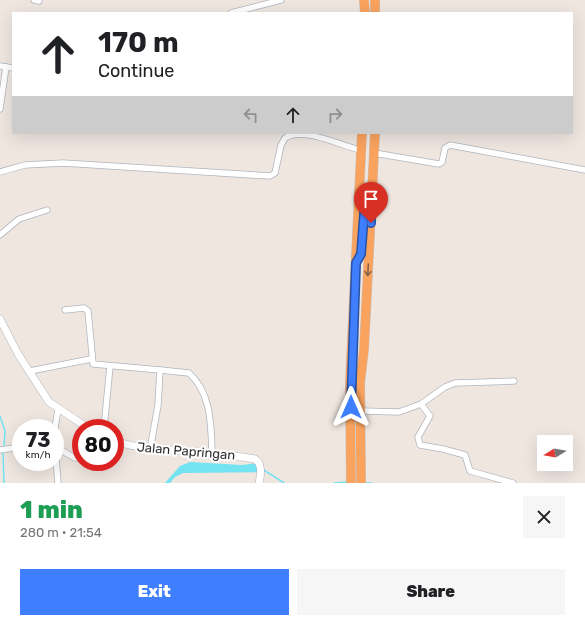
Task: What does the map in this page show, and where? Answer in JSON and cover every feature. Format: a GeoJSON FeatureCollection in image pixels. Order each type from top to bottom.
{"type":"FeatureCollection","features":[{"type":"Feature","properties":{"kind":"highway"},"geometry":{"type":"LineString","coordinates":[[364,0],[365,12]]}},
{"type":"Feature","properties":{"kind":"highway"},"geometry":{"type":"LineString","coordinates":[[375,0],[375,12]]}},
{"type":"Feature","properties":{"kind":"highway"},"geometry":{"type":"LineString","coordinates":[[361,483],[356,455],[350,381],[362,134]]}},
{"type":"Feature","properties":{"kind":"highway"},"geometry":{"type":"LineString","coordinates":[[360,187],[362,194],[365,194],[369,134]]}},
{"type":"Feature","properties":{"kind":"highway"},"geometry":{"type":"LineString","coordinates":[[351,483],[356,455],[360,411],[375,134]]}},
{"type":"Feature","properties":{"kind":"highway"},"geometry":{"type":"LineString","coordinates":[[356,263],[361,254],[366,200],[369,200],[371,207]]}},
{"type":"Feature","properties":{"kind":"street"},"geometry":{"type":"LineString","coordinates":[[236,12],[281,0]]}},
{"type":"Feature","properties":{"kind":"street"},"geometry":{"type":"LineString","coordinates":[[0,109],[3,66]]}},
{"type":"Feature","properties":{"kind":"street"},"geometry":{"type":"LineString","coordinates":[[0,172],[25,165],[63,164],[270,176],[276,173],[281,145],[285,138],[299,134],[313,136],[361,150]]}},
{"type":"Feature","properties":{"kind":"street"},"geometry":{"type":"LineString","coordinates":[[374,153],[439,164],[442,162],[445,148],[450,145],[585,170]]}},
{"type":"Feature","properties":{"kind":"street"},"geometry":{"type":"LineString","coordinates":[[0,235],[19,219],[47,210]]}},
{"type":"Feature","properties":{"kind":"street"},"geometry":{"type":"LineString","coordinates":[[65,310],[84,308],[88,311],[91,359],[93,364],[189,373],[201,389],[211,418],[212,454]]}},
{"type":"Feature","properties":{"kind":"street"},"geometry":{"type":"LineString","coordinates":[[0,319],[14,347],[49,402],[74,419]]}},
{"type":"Feature","properties":{"kind":"street"},"geometry":{"type":"LineString","coordinates":[[30,371],[91,359]]}},
{"type":"Feature","properties":{"kind":"street"},"geometry":{"type":"LineString","coordinates":[[105,419],[110,366]]}},
{"type":"Feature","properties":{"kind":"street"},"geometry":{"type":"LineString","coordinates":[[150,450],[158,405],[160,370]]}},
{"type":"Feature","properties":{"kind":"street"},"geometry":{"type":"LineString","coordinates":[[360,411],[399,412],[421,404],[445,387],[455,383],[514,381]]}},
{"type":"Feature","properties":{"kind":"street"},"geometry":{"type":"LineString","coordinates":[[421,404],[430,416],[418,437],[420,445],[443,448],[464,455],[470,470],[513,483]]}},
{"type":"Feature","properties":{"kind":"street"},"geometry":{"type":"LineString","coordinates":[[56,419],[58,409]]}},
{"type":"Feature","properties":{"kind":"street","name":"Jalan Papringan"},"geometry":{"type":"LineString","coordinates":[[124,444],[150,450],[212,454],[258,460],[261,467],[260,480]]}},
{"type":"Feature","properties":{"kind":"street"},"geometry":{"type":"LineString","coordinates":[[0,450],[12,448]]}},
{"type":"Feature","properties":{"kind":"street"},"geometry":{"type":"LineString","coordinates":[[57,471],[58,483]]}},
{"type":"Feature","properties":{"kind":"water"},"geometry":{"type":"Polygon","coordinates":[[[190,462],[242,465],[257,463],[267,472],[183,473],[175,477],[170,483],[165,483],[180,466],[190,462]]]}},
{"type":"Feature","properties":{"kind":"waterway"},"geometry":{"type":"LineString","coordinates":[[0,416],[5,431],[4,447]]}},
{"type":"Feature","properties":{"kind":"waterway"},"geometry":{"type":"LineString","coordinates":[[3,451],[4,483]]}},
{"type":"Feature","properties":{"kind":"waterway"},"geometry":{"type":"LineString","coordinates":[[267,472],[284,483]]}},
{"type":"Feature","properties":{"kind":"waterway"},"geometry":{"type":"LineString","coordinates":[[334,483],[348,482]]}},
{"type":"Feature","properties":{"kind":"waterway"},"geometry":{"type":"LineString","coordinates":[[364,483],[372,483]]}},
{"type":"Feature","properties":{"kind":"route"},"geometry":{"type":"LineString","coordinates":[[351,407],[350,381],[356,263],[361,254],[365,201],[367,200],[370,201],[371,223]]}}]}
